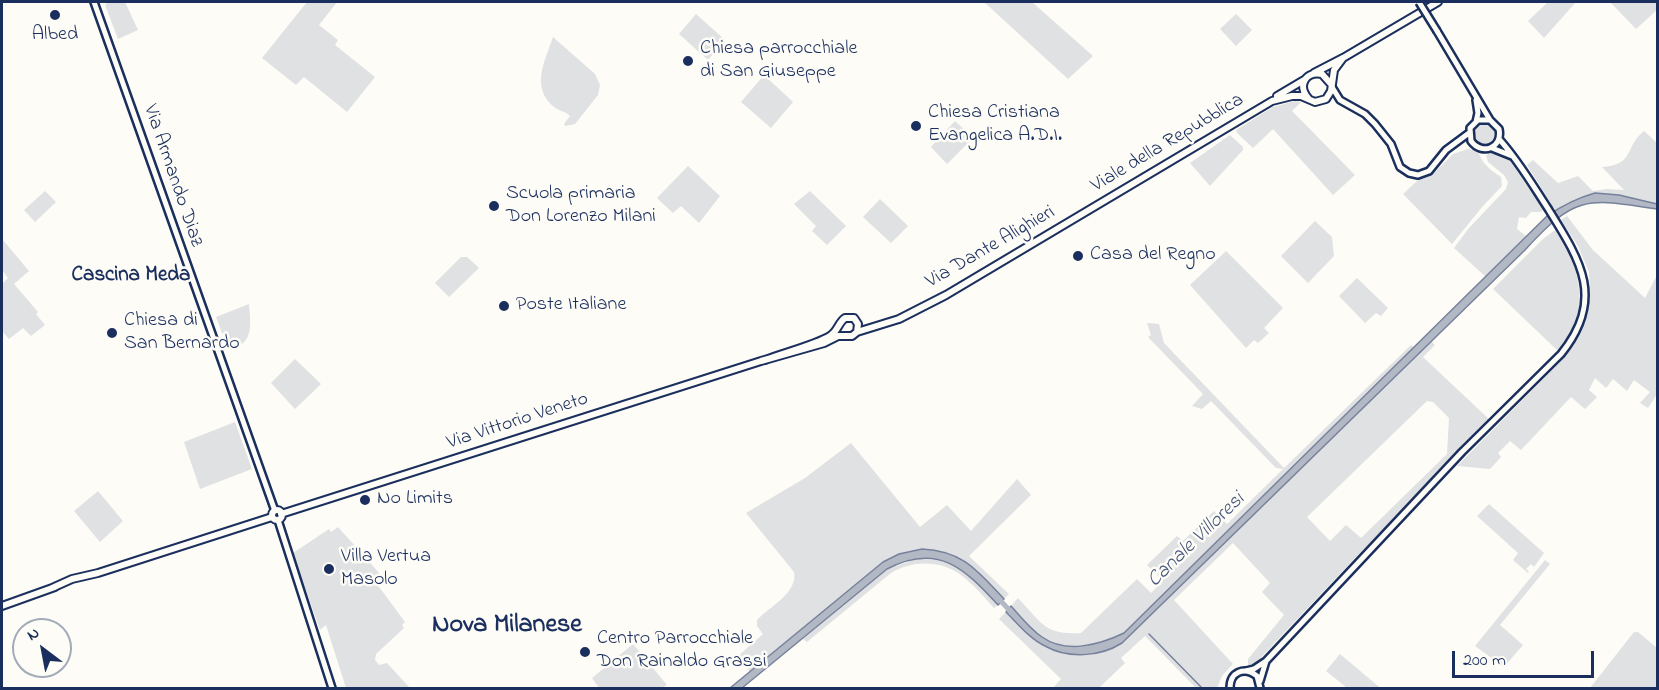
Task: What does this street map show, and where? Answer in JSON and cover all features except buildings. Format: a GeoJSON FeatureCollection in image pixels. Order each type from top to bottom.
{"type":"FeatureCollection","features":[{"type":"Feature","properties":{"kind":"main road","name":"Via Armando Diaz"},"geometry":{"type":"LineString","coordinates":[[94,2],[270,497],[332,688]]}},
{"type":"Feature","properties":{"kind":"main road"},"geometry":{"type":"LineString","coordinates":[[1419,2],[1490,120],[1499,127],[1499,139],[1492,148]]}},
{"type":"Feature","properties":{"kind":"main road"},"geometry":{"type":"LineString","coordinates":[[1342,102],[1323,100],[1315,102],[1309,99],[1303,90],[1305,80],[1438,2]]}},
{"type":"Feature","properties":{"kind":"main road"},"geometry":{"type":"LineString","coordinates":[[1323,100],[1330,94],[1334,68],[1343,58]]}},
{"type":"Feature","properties":{"kind":"main road"},"geometry":{"type":"LineString","coordinates":[[1314,73],[1325,75],[1342,102],[1371,119],[1391,144],[1400,167],[1409,173],[1418,175],[1427,172],[1446,150],[1469,133],[1476,122],[1484,119],[1490,120]]}},
{"type":"Feature","properties":{"kind":"main road","name":"Viale della Repubblica"},"geometry":{"type":"LineString","coordinates":[[1085,212],[1305,80]]}},
{"type":"Feature","properties":{"kind":"main road"},"geometry":{"type":"LineString","coordinates":[[1472,87],[1478,106],[1476,122]]}},
{"type":"Feature","properties":{"kind":"main road","name":"Viale della Repubblica"},"geometry":{"type":"LineString","coordinates":[[1267,103],[1291,96],[1309,99]]}},
{"type":"Feature","properties":{"kind":"main road"},"geometry":{"type":"LineString","coordinates":[[1469,133],[1474,145]]}},
{"type":"Feature","properties":{"kind":"main road"},"geometry":{"type":"LineString","coordinates":[[1230,688],[1234,676],[1254,669],[1266,661],[1408,508],[1561,354],[1572,340],[1584,308],[1585,293],[1578,258],[1518,161],[1499,139]]}},
{"type":"Feature","properties":{"kind":"main road"},"geometry":{"type":"LineString","coordinates":[[1456,144],[1474,145],[1483,149],[1492,148],[1506,152],[1518,161]]}},
{"type":"Feature","properties":{"kind":"main road","name":"Via Dante Alighieri"},"geometry":{"type":"LineString","coordinates":[[857,332],[898,319],[946,295],[1085,212]]}},
{"type":"Feature","properties":{"kind":"main road","name":"Via Dante Alighieri"},"geometry":{"type":"LineString","coordinates":[[858,324],[866,325],[912,312]]}},
{"type":"Feature","properties":{"kind":"main road"},"geometry":{"type":"LineString","coordinates":[[848,317],[854,318],[858,324],[857,332],[852,336],[843,335],[839,327],[841,321],[848,317]]}},
{"type":"Feature","properties":{"kind":"main road","name":"Via Vittorio Veneto"},"geometry":{"type":"LineString","coordinates":[[2,604],[72,579],[98,573],[765,360],[823,339],[839,327]]}},
{"type":"Feature","properties":{"kind":"main road","name":"Via Vittorio Veneto"},"geometry":{"type":"LineString","coordinates":[[765,360],[843,335]]}},
{"type":"Feature","properties":{"kind":"main road"},"geometry":{"type":"LineString","coordinates":[[1260,688],[1266,661]]}},
{"type":"Feature","properties":{"kind":"main road"},"geometry":{"type":"LineString","coordinates":[[1246,671],[1255,674],[1260,681]]}},
{"type":"Feature","properties":{"kind":"shaded area"},"geometry":{"type":"Polygon","coordinates":[[[108,2],[125,2],[138,30],[118,39],[105,5],[108,2]]]}},
{"type":"Feature","properties":{"kind":"shaded area"},"geometry":{"type":"Polygon","coordinates":[[[307,2],[337,2],[319,25],[338,40],[335,45],[375,77],[347,112],[304,77],[296,85],[262,58],[307,2]]]}},
{"type":"Feature","properties":{"kind":"shaded area"},"geometry":{"type":"Polygon","coordinates":[[[984,2],[1032,2],[1093,56],[1068,79],[984,2]]]}},
{"type":"Feature","properties":{"kind":"shaded area"},"geometry":{"type":"Polygon","coordinates":[[[1548,2],[1576,2],[1544,38],[1528,21],[1548,2]]]}},
{"type":"Feature","properties":{"kind":"shaded area"},"geometry":{"type":"Polygon","coordinates":[[[1610,2],[1657,2],[1657,10],[1636,29],[1610,2]]]}},
{"type":"Feature","properties":{"kind":"shaded area"},"geometry":{"type":"Polygon","coordinates":[[[696,14],[725,40],[708,60],[679,34],[696,14]]]}},
{"type":"Feature","properties":{"kind":"shaded area"},"geometry":{"type":"Polygon","coordinates":[[[1236,14],[1252,30],[1236,46],[1220,29],[1236,14]]]}},
{"type":"Feature","properties":{"kind":"shaded area"},"geometry":{"type":"Polygon","coordinates":[[[553,37],[595,74],[600,85],[598,95],[575,124],[565,126],[570,116],[554,107],[547,99],[541,82],[543,64],[553,37]]]}},
{"type":"Feature","properties":{"kind":"shaded area"},"geometry":{"type":"Polygon","coordinates":[[[764,75],[793,102],[771,128],[741,102],[764,75]]]}},
{"type":"Feature","properties":{"kind":"shaded area"},"geometry":{"type":"Polygon","coordinates":[[[1295,101],[1301,102],[1292,111],[1355,175],[1333,195],[1273,129],[1253,148],[1237,133],[1236,130],[1273,107],[1295,101]]]}},
{"type":"Feature","properties":{"kind":"shaded area"},"geometry":{"type":"Polygon","coordinates":[[[955,121],[969,134],[973,131],[977,134],[947,164],[931,147],[955,121]]]}},
{"type":"Feature","properties":{"kind":"shaded area"},"geometry":{"type":"Polygon","coordinates":[[[1485,123],[1493,126],[1496,134],[1493,142],[1485,145],[1477,142],[1474,134],[1477,126],[1485,123]]]}},
{"type":"Feature","properties":{"kind":"shaded area"},"geometry":{"type":"Polygon","coordinates":[[[1644,131],[1657,143],[1657,204],[1606,194],[1582,197],[1555,210],[1527,165],[1533,160],[1558,183],[1578,176],[1593,191],[1624,190],[1602,167],[1612,166],[1625,159],[1644,131]]]}},
{"type":"Feature","properties":{"kind":"shaded area"},"geometry":{"type":"Polygon","coordinates":[[[1230,135],[1243,147],[1243,150],[1210,186],[1190,163],[1230,135]]]}},
{"type":"Feature","properties":{"kind":"shaded area"},"geometry":{"type":"Polygon","coordinates":[[[1468,149],[1478,152],[1487,166],[1501,177],[1502,186],[1452,244],[1403,194],[1418,180],[1435,172],[1453,154],[1468,149]]]}},
{"type":"Feature","properties":{"kind":"shaded area"},"geometry":{"type":"Polygon","coordinates":[[[1495,151],[1511,157],[1546,209],[1531,212],[1526,218],[1519,217],[1517,229],[1526,236],[1486,277],[1454,248],[1469,228],[1506,189],[1508,182],[1504,175],[1488,162],[1486,155],[1495,151]]]}},
{"type":"Feature","properties":{"kind":"shaded area"},"geometry":{"type":"Polygon","coordinates":[[[688,166],[720,196],[699,223],[681,206],[673,213],[657,198],[688,166]]]}},
{"type":"Feature","properties":{"kind":"shaded area"},"geometry":{"type":"Polygon","coordinates":[[[45,191],[56,202],[35,222],[24,210],[45,191]]]}},
{"type":"Feature","properties":{"kind":"shaded area"},"geometry":{"type":"Polygon","coordinates":[[[810,191],[846,226],[827,245],[812,231],[816,226],[794,204],[810,191]]]}},
{"type":"Feature","properties":{"kind":"shaded area"},"geometry":{"type":"Polygon","coordinates":[[[1595,193],[1619,195],[1657,204],[1657,209],[1598,203],[1570,210],[1557,219],[1122,643],[1094,654],[1064,653],[1034,639],[1006,612],[1011,606],[1038,634],[1061,645],[1083,646],[1124,633],[1547,216],[1570,202],[1595,193]]]}},
{"type":"Feature","properties":{"kind":"shaded area"},"geometry":{"type":"Polygon","coordinates":[[[880,199],[908,226],[891,243],[863,217],[880,199]]]}},
{"type":"Feature","properties":{"kind":"shaded area"},"geometry":{"type":"Polygon","coordinates":[[[1567,216],[1593,250],[1645,298],[1657,275],[1657,394],[1648,408],[1640,403],[1650,392],[1634,380],[1627,391],[1613,379],[1606,388],[1595,378],[1589,390],[1597,397],[1585,409],[1571,397],[1521,450],[1510,441],[1498,453],[1501,457],[1490,469],[1457,466],[1565,357],[1579,335],[1588,313],[1589,272],[1578,246],[1561,220],[1567,216]]]}},
{"type":"Feature","properties":{"kind":"shaded area"},"geometry":{"type":"Polygon","coordinates":[[[1315,221],[1332,237],[1334,256],[1308,283],[1281,256],[1315,221]]]}},
{"type":"Feature","properties":{"kind":"shaded area"},"geometry":{"type":"Polygon","coordinates":[[[1555,230],[1571,259],[1577,275],[1579,290],[1576,321],[1557,350],[1493,289],[1555,230]]]}},
{"type":"Feature","properties":{"kind":"shaded area"},"geometry":{"type":"Polygon","coordinates":[[[2,239],[29,271],[14,284],[38,312],[36,314],[45,325],[31,336],[23,328],[9,339],[2,331],[2,284],[8,278],[2,270],[2,239]]]}},
{"type":"Feature","properties":{"kind":"shaded area"},"geometry":{"type":"Polygon","coordinates":[[[1226,251],[1283,308],[1264,328],[1269,333],[1258,343],[1254,340],[1246,348],[1190,285],[1226,251]]]}},
{"type":"Feature","properties":{"kind":"shaded area"},"geometry":{"type":"Polygon","coordinates":[[[461,257],[467,257],[479,268],[449,297],[435,283],[461,257]]]}},
{"type":"Feature","properties":{"kind":"shaded area"},"geometry":{"type":"Polygon","coordinates":[[[1357,278],[1388,308],[1381,316],[1376,313],[1365,323],[1339,296],[1357,278]]]}},
{"type":"Feature","properties":{"kind":"shaded area"},"geometry":{"type":"Polygon","coordinates":[[[249,304],[249,334],[247,339],[238,346],[222,333],[216,317],[249,304]]]}},
{"type":"Feature","properties":{"kind":"shaded area"},"geometry":{"type":"Polygon","coordinates":[[[1147,323],[1159,324],[1164,343],[1284,468],[1411,345],[1414,347],[1124,633],[1083,646],[1061,645],[1042,637],[1026,623],[1011,606],[1018,598],[1045,626],[1059,632],[1081,633],[1137,579],[1151,593],[1163,581],[1147,565],[1177,536],[1183,541],[1214,511],[1227,524],[1283,469],[1276,468],[1211,401],[1202,409],[1192,406],[1203,394],[1148,337],[1151,335],[1147,323]]]}},
{"type":"Feature","properties":{"kind":"shaded area"},"geometry":{"type":"Polygon","coordinates":[[[1431,341],[1435,345],[1423,357],[1491,421],[1354,559],[1253,666],[1248,666],[1248,659],[1284,615],[1262,592],[1270,583],[1233,543],[1174,600],[1233,664],[1222,676],[1217,688],[1196,688],[1145,636],[1121,658],[1125,663],[1099,688],[1053,688],[1061,679],[999,619],[1006,612],[1034,639],[1064,653],[1094,654],[1122,643],[1431,341]],[[1427,401],[1307,517],[1330,541],[1346,525],[1361,538],[1447,454],[1449,418],[1433,402],[1427,401]]]}},
{"type":"Feature","properties":{"kind":"shaded area"},"geometry":{"type":"Polygon","coordinates":[[[295,359],[321,384],[295,409],[271,383],[295,359]]]}},
{"type":"Feature","properties":{"kind":"shaded area"},"geometry":{"type":"Polygon","coordinates":[[[235,422],[252,469],[200,489],[184,442],[235,422]]]}},
{"type":"Feature","properties":{"kind":"shaded area"},"geometry":{"type":"Polygon","coordinates":[[[851,443],[920,527],[947,505],[971,531],[1017,479],[1031,495],[969,556],[1009,594],[1004,599],[976,569],[934,550],[910,551],[883,562],[750,672],[737,657],[763,634],[757,626],[757,620],[787,593],[794,580],[794,572],[746,513],[805,478],[851,443]]]}},
{"type":"Feature","properties":{"kind":"shaded area"},"geometry":{"type":"Polygon","coordinates":[[[98,491],[123,521],[100,542],[74,511],[98,491]]]}},
{"type":"Feature","properties":{"kind":"shaded area"},"geometry":{"type":"Polygon","coordinates":[[[1489,504],[1544,553],[1534,567],[1531,564],[1526,569],[1528,573],[1513,560],[1518,553],[1477,516],[1489,504]]]}},
{"type":"Feature","properties":{"kind":"shaded area"},"geometry":{"type":"Polygon","coordinates":[[[338,527],[380,574],[375,576],[374,580],[405,622],[402,625],[404,628],[376,654],[375,660],[379,665],[387,663],[408,688],[346,688],[326,625],[320,630],[293,553],[329,529],[331,532],[338,527]]]}},
{"type":"Feature","properties":{"kind":"shaded area"},"geometry":{"type":"Polygon","coordinates":[[[922,549],[959,558],[977,571],[1004,599],[998,605],[974,580],[949,563],[921,558],[905,561],[887,569],[742,688],[730,688],[883,562],[899,554],[922,549]]]}},
{"type":"Feature","properties":{"kind":"shaded area"},"geometry":{"type":"Polygon","coordinates":[[[917,559],[954,565],[971,577],[998,605],[994,608],[970,582],[953,570],[936,564],[917,564],[891,573],[807,642],[803,639],[887,569],[917,559]]]}},
{"type":"Feature","properties":{"kind":"shaded area"},"geometry":{"type":"Polygon","coordinates":[[[1545,560],[1550,564],[1500,625],[1523,645],[1504,667],[1475,646],[1545,560]]]}},
{"type":"Feature","properties":{"kind":"shaded area"},"geometry":{"type":"Polygon","coordinates":[[[1634,632],[1638,632],[1657,648],[1657,688],[1590,688],[1634,632]]]}},
{"type":"Feature","properties":{"kind":"shaded area"},"geometry":{"type":"Polygon","coordinates":[[[633,644],[667,685],[662,688],[599,688],[592,678],[633,644]]]}},
{"type":"Feature","properties":{"kind":"shaded area"},"geometry":{"type":"Polygon","coordinates":[[[1340,654],[1381,688],[1347,688],[1326,671],[1340,654]]]}},
{"type":"Feature","properties":{"kind":"waterway","name":"Canale Villoresi"},"geometry":{"type":"LineString","coordinates":[[997,597],[1013,614]]}},
{"type":"Feature","properties":{"kind":"waterway"},"geometry":{"type":"LineString","coordinates":[[1149,634],[1202,688]]}},
{"type":"Feature","properties":{"kind":"place","name":"Albed"},"geometry":{"type":"Point","coordinates":[55,15]}},
{"type":"Feature","properties":{"kind":"place","name":"Chiesa parrocchiale di San Giuseppe"},"geometry":{"type":"Point","coordinates":[688,61]}},
{"type":"Feature","properties":{"kind":"place","name":"Chiesa Cristiana Evangelica A.D.I."},"geometry":{"type":"Point","coordinates":[916,126]}},
{"type":"Feature","properties":{"kind":"place","name":"Scuola primaria Don Lorenzo Milani"},"geometry":{"type":"Point","coordinates":[494,206]}},
{"type":"Feature","properties":{"kind":"place","name":"Casa del Regno"},"geometry":{"type":"Point","coordinates":[1078,256]}},
{"type":"Feature","properties":{"kind":"place","name":"Poste Italiane"},"geometry":{"type":"Point","coordinates":[504,306]}},
{"type":"Feature","properties":{"kind":"place","name":"Chiesa di San Bernardo"},"geometry":{"type":"Point","coordinates":[112,333]}},
{"type":"Feature","properties":{"kind":"place","name":"No Limits"},"geometry":{"type":"Point","coordinates":[365,500]}},
{"type":"Feature","properties":{"kind":"place","name":"Villa Vertua Masolo"},"geometry":{"type":"Point","coordinates":[329,569]}},
{"type":"Feature","properties":{"kind":"place","name":"Centro Parrocchiale Don Rainaldo Grassi"},"geometry":{"type":"Point","coordinates":[585,652]}},
{"type":"Feature","properties":{"kind":"district","name":"Cascina Meda"},"geometry":{"type":"Point","coordinates":[131,277]}},
{"type":"Feature","properties":{"kind":"district","name":"Nova Milanese"},"geometry":{"type":"Point","coordinates":[507,627]}}]}
